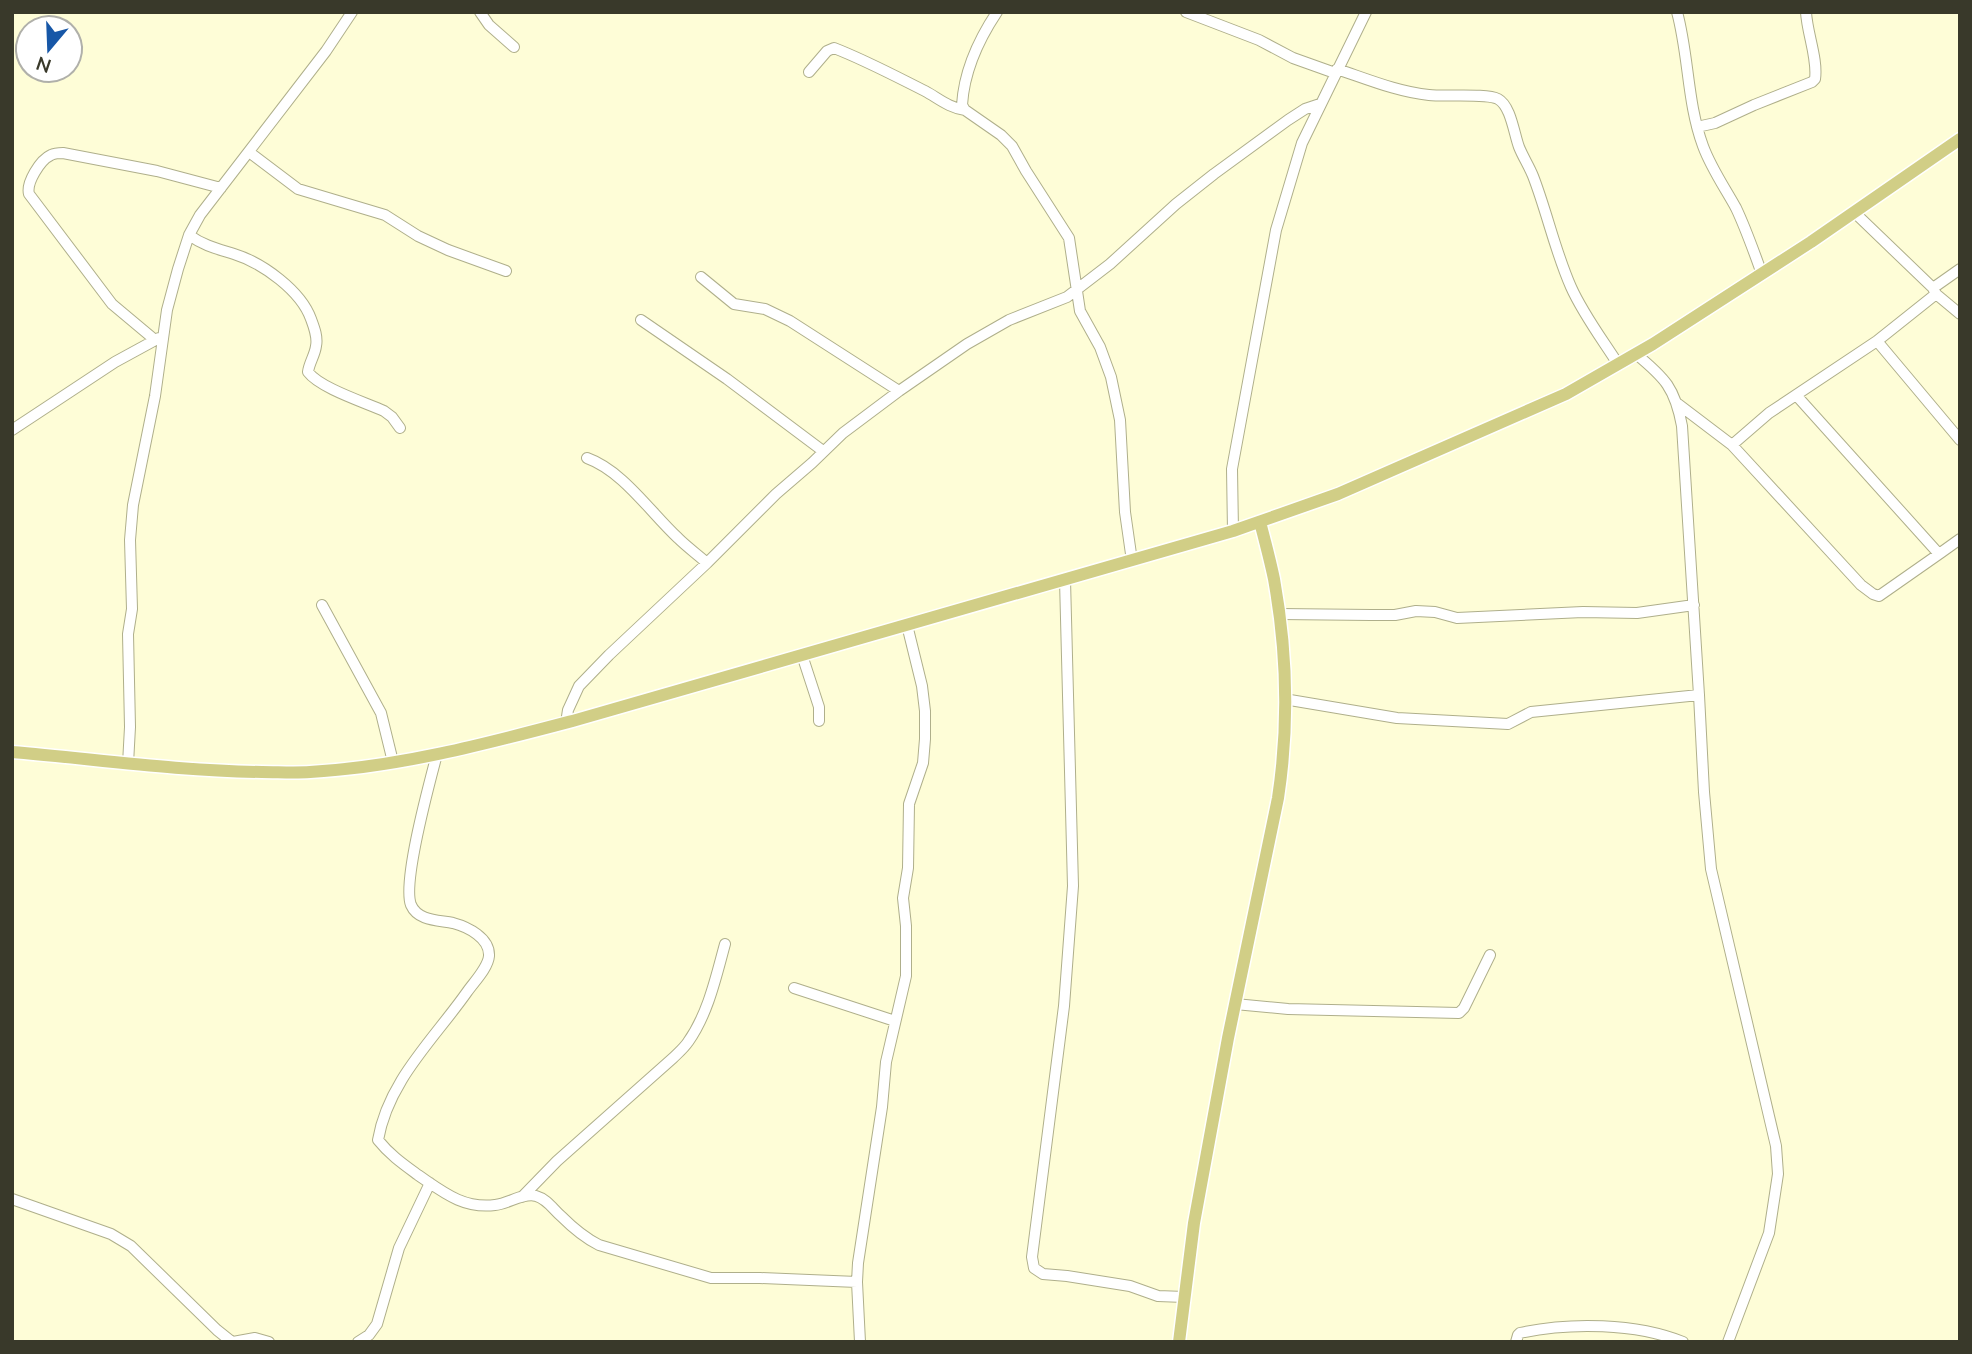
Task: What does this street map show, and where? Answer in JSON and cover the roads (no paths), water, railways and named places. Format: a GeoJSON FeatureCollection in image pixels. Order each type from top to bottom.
{"type":"FeatureCollection","features":[{"type":"Feature","properties":{"kind":"main road"},"geometry":{"type":"LineString","coordinates":[[12,752],[227,772],[309,772],[393,762],[491,743],[566,723],[1233,531],[1338,494],[1566,394],[1636,354],[1762,274],[1960,139]]}},
{"type":"Feature","properties":{"kind":"main road"},"geometry":{"type":"LineString","coordinates":[[1179,1342],[1194,1223],[1283,762],[1284,664],[1280,614],[1260,522]]}},
{"type":"Feature","properties":{"kind":"street"},"geometry":{"type":"LineString","coordinates":[[128,764],[128,634],[132,609],[130,540],[133,505],[155,396],[159,338],[172,289],[189,235],[200,215],[326,51],[352,12]]}},
{"type":"Feature","properties":{"kind":"street"},"geometry":{"type":"LineString","coordinates":[[480,12],[489,25],[514,47]]}},
{"type":"Feature","properties":{"kind":"street"},"geometry":{"type":"LineString","coordinates":[[997,12],[979,41],[962,105],[1012,146],[1069,238],[1080,311],[1100,347],[1111,377],[1118,409],[1125,512],[1132,561]]}},
{"type":"Feature","properties":{"kind":"street"},"geometry":{"type":"LineString","coordinates":[[1186,12],[1259,40],[1293,58],[1408,92],[1497,98],[1504,103],[1572,289],[1618,364]]}},
{"type":"Feature","properties":{"kind":"street"},"geometry":{"type":"LineString","coordinates":[[1233,531],[1232,469],[1276,230],[1302,143],[1366,12]]}},
{"type":"Feature","properties":{"kind":"street"},"geometry":{"type":"LineString","coordinates":[[1677,12],[1703,148],[1737,211],[1762,274]]}},
{"type":"Feature","properties":{"kind":"street"},"geometry":{"type":"LineString","coordinates":[[1697,127],[1715,123],[1815,79],[1816,68],[1806,12]]}},
{"type":"Feature","properties":{"kind":"street"},"geometry":{"type":"LineString","coordinates":[[808,72],[827,51],[834,48],[902,79],[952,108],[965,110]]}},
{"type":"Feature","properties":{"kind":"street"},"geometry":{"type":"LineString","coordinates":[[566,723],[568,710],[579,687],[609,655],[707,563],[775,494],[843,433],[977,338],[1009,320],[1067,297],[1110,264],[1176,204],[1221,169],[1287,120],[1320,104]]}},
{"type":"Feature","properties":{"kind":"street"},"geometry":{"type":"LineString","coordinates":[[248,152],[298,189],[386,215],[418,236],[506,271]]}},
{"type":"Feature","properties":{"kind":"street"},"geometry":{"type":"LineString","coordinates":[[159,338],[112,304],[29,194],[27,187],[47,158],[63,153],[157,171],[221,188]]}},
{"type":"Feature","properties":{"kind":"street"},"geometry":{"type":"LineString","coordinates":[[1854,212],[1960,314]]}},
{"type":"Feature","properties":{"kind":"street"},"geometry":{"type":"LineString","coordinates":[[189,235],[212,248],[236,254],[256,264],[296,294],[306,307],[316,334],[317,345],[307,372],[327,386],[384,411],[400,428]]}},
{"type":"Feature","properties":{"kind":"street"},"geometry":{"type":"LineString","coordinates":[[1732,445],[1769,413],[1878,341],[1960,268]]}},
{"type":"Feature","properties":{"kind":"street"},"geometry":{"type":"LineString","coordinates":[[701,277],[734,304],[765,309],[783,318],[899,391]]}},
{"type":"Feature","properties":{"kind":"street"},"geometry":{"type":"LineString","coordinates":[[641,320],[727,379],[823,452]]}},
{"type":"Feature","properties":{"kind":"street"},"geometry":{"type":"LineString","coordinates":[[12,430],[115,362],[159,338]]}},
{"type":"Feature","properties":{"kind":"street"},"geometry":{"type":"LineString","coordinates":[[1878,341],[1960,440]]}},
{"type":"Feature","properties":{"kind":"street"},"geometry":{"type":"LineString","coordinates":[[1636,354],[1669,384],[1678,404],[1682,426],[1711,869],[1776,1146],[1778,1174],[1769,1233],[1728,1342]]}},
{"type":"Feature","properties":{"kind":"street"},"geometry":{"type":"LineString","coordinates":[[1796,395],[1939,554]]}},
{"type":"Feature","properties":{"kind":"street"},"geometry":{"type":"LineString","coordinates":[[1678,404],[1732,445],[1861,585],[1873,594],[1880,596],[1960,539]]}},
{"type":"Feature","properties":{"kind":"street"},"geometry":{"type":"LineString","coordinates":[[587,458],[600,463],[637,495],[677,537],[707,563]]}},
{"type":"Feature","properties":{"kind":"street"},"geometry":{"type":"LineString","coordinates":[[1065,580],[1073,886],[1064,1006],[1032,1257],[1034,1268],[1043,1274],[1130,1286],[1158,1296],[1184,1297]]}},
{"type":"Feature","properties":{"kind":"street"},"geometry":{"type":"LineString","coordinates":[[322,605],[381,713],[393,762]]}},
{"type":"Feature","properties":{"kind":"street"},"geometry":{"type":"LineString","coordinates":[[1280,614],[1395,615],[1416,611],[1435,612],[1457,618],[1583,612],[1637,613],[1694,606]]}},
{"type":"Feature","properties":{"kind":"street"},"geometry":{"type":"LineString","coordinates":[[860,1342],[858,1263],[882,1107],[886,1062],[906,976],[904,898],[908,868],[909,804],[923,763],[925,739],[922,686],[907,625]]}},
{"type":"Feature","properties":{"kind":"street"},"geometry":{"type":"LineString","coordinates":[[802,655],[819,707],[819,721]]}},
{"type":"Feature","properties":{"kind":"street"},"geometry":{"type":"LineString","coordinates":[[1284,699],[1397,718],[1508,724],[1531,712],[1699,695]]}},
{"type":"Feature","properties":{"kind":"street"},"geometry":{"type":"LineString","coordinates":[[437,754],[412,863],[411,904],[417,913],[430,920],[456,924],[481,937],[489,949],[488,960],[474,983],[398,1083],[381,1121],[378,1140],[389,1154],[456,1200],[487,1206],[503,1204],[529,1194],[545,1200],[562,1217],[599,1245],[711,1278],[857,1282]]}},
{"type":"Feature","properties":{"kind":"street"},"geometry":{"type":"LineString","coordinates":[[522,1197],[556,1161],[688,1042],[714,985],[725,944]]}},
{"type":"Feature","properties":{"kind":"street"},"geometry":{"type":"LineString","coordinates":[[1235,1004],[1287,1009],[1459,1013],[1490,955]]}},
{"type":"Feature","properties":{"kind":"street"},"geometry":{"type":"LineString","coordinates":[[794,988],[895,1021]]}},
{"type":"Feature","properties":{"kind":"street"},"geometry":{"type":"LineString","coordinates":[[358,1342],[369,1335],[377,1324],[399,1248],[430,1183]]}},
{"type":"Feature","properties":{"kind":"street"},"geometry":{"type":"LineString","coordinates":[[12,1199],[111,1234],[131,1246],[217,1331],[233,1342],[255,1338],[269,1342]]}},
{"type":"Feature","properties":{"kind":"street"},"geometry":{"type":"LineString","coordinates":[[1516,1342],[1520,1332],[1567,1326],[1630,1330],[1662,1335],[1683,1342]]}}]}
